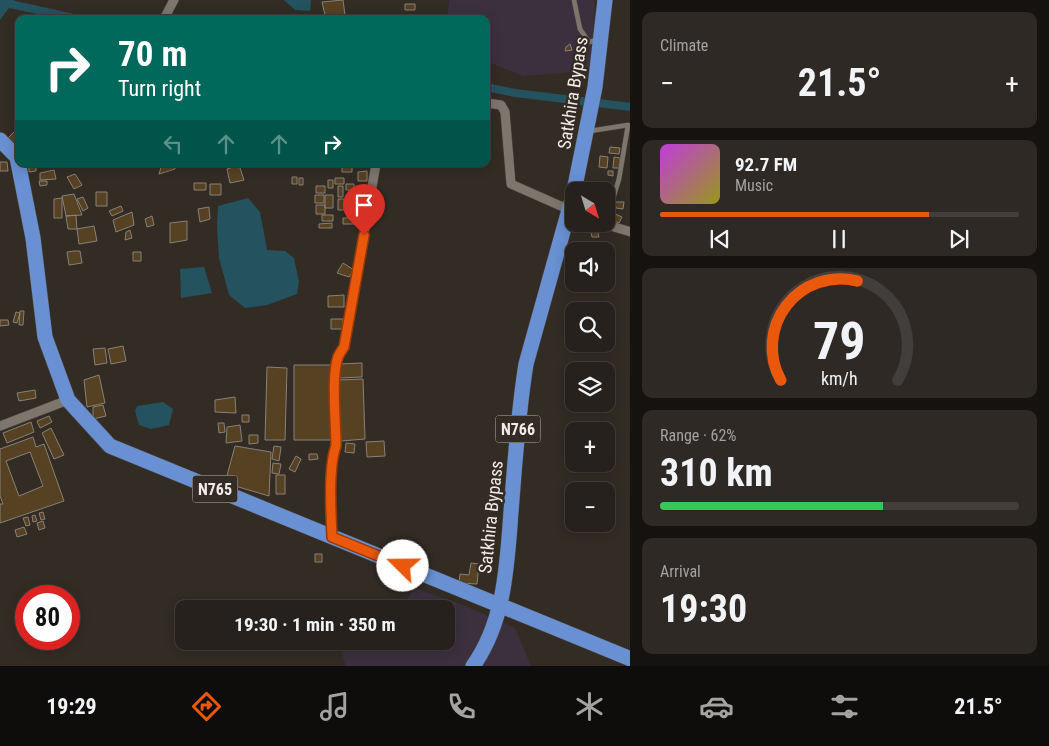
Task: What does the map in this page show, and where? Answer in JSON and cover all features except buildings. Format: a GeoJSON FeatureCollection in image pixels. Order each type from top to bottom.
{"type":"FeatureCollection","features":[{"type":"Feature","properties":{"kind":"highway","name":"Satkhira Bypass"},"geometry":{"type":"LineString","coordinates":[[576,182],[595,87],[605,0]]}},
{"type":"Feature","properties":{"kind":"highway","name":"N765"},"geometry":{"type":"LineString","coordinates":[[0,140],[15,155]]}},
{"type":"Feature","properties":{"kind":"highway","name":"N765"},"geometry":{"type":"LineString","coordinates":[[19,167],[33,238],[45,337],[68,400],[110,446],[630,658]]}},
{"type":"Feature","properties":{"kind":"highway","name":"Satkhira Bypass"},"geometry":{"type":"LineString","coordinates":[[474,666],[488,643],[501,604],[526,364],[565,231]]}},
{"type":"Feature","properties":{"kind":"street"},"geometry":{"type":"LineString","coordinates":[[167,15],[174,0]]}},
{"type":"Feature","properties":{"kind":"street"},"geometry":{"type":"LineString","coordinates":[[490,104],[501,105],[505,112],[511,184],[565,208]]}},
{"type":"Feature","properties":{"kind":"street"},"geometry":{"type":"LineString","coordinates":[[332,537],[333,455],[336,446],[335,383],[338,358],[344,347],[375,167]]}},
{"type":"Feature","properties":{"kind":"street"},"geometry":{"type":"LineString","coordinates":[[615,227],[630,232]]}},
{"type":"Feature","properties":{"kind":"street"},"geometry":{"type":"LineString","coordinates":[[0,426],[68,400]]}},
{"type":"Feature","properties":{"kind":"lane"},"geometry":{"type":"LineString","coordinates":[[574,0],[580,29],[589,42],[601,39]]}},
{"type":"Feature","properties":{"kind":"lane"},"geometry":{"type":"LineString","coordinates":[[587,128],[628,125],[619,179],[615,192]]}},
{"type":"Feature","properties":{"kind":"shaded area"},"geometry":{"type":"Polygon","coordinates":[[[449,0],[594,0],[596,70],[523,76],[490,63],[490,15],[447,15],[449,0]]]}},
{"type":"Feature","properties":{"kind":"shaded area"},"geometry":{"type":"Polygon","coordinates":[[[414,588],[449,600],[408,600],[414,588]]]}},
{"type":"Feature","properties":{"kind":"shaded area"},"geometry":{"type":"Polygon","coordinates":[[[455,602],[515,628],[531,666],[346,666],[341,651],[455,650],[455,602]]]}},
{"type":"Feature","properties":{"kind":"water"},"geometry":{"type":"Polygon","coordinates":[[[0,0],[15,0],[0,20],[0,0]]]}},
{"type":"Feature","properties":{"kind":"water"},"geometry":{"type":"Polygon","coordinates":[[[284,0],[311,0],[310,11],[295,10],[284,0]]]}},
{"type":"Feature","properties":{"kind":"water"},"geometry":{"type":"Polygon","coordinates":[[[248,198],[260,212],[267,250],[285,251],[294,258],[299,282],[297,294],[267,305],[245,308],[229,295],[219,258],[217,227],[218,206],[248,198]]]}},
{"type":"Feature","properties":{"kind":"water"},"geometry":{"type":"Polygon","coordinates":[[[204,267],[212,293],[181,298],[180,269],[204,267]]]}},
{"type":"Feature","properties":{"kind":"water"},"geometry":{"type":"Polygon","coordinates":[[[163,402],[173,409],[169,425],[151,429],[139,425],[135,411],[137,406],[163,402]]]}},
{"type":"Feature","properties":{"kind":"waterway"},"geometry":{"type":"LineString","coordinates":[[6,3],[60,15]]}},
{"type":"Feature","properties":{"kind":"waterway"},"geometry":{"type":"LineString","coordinates":[[490,88],[515,93],[630,107]]}},
{"type":"Feature","properties":{"kind":"route"},"geometry":{"type":"LineString","coordinates":[[364,235],[344,347],[338,358],[336,370],[336,446],[333,455],[332,537],[403,566]]}}]}
